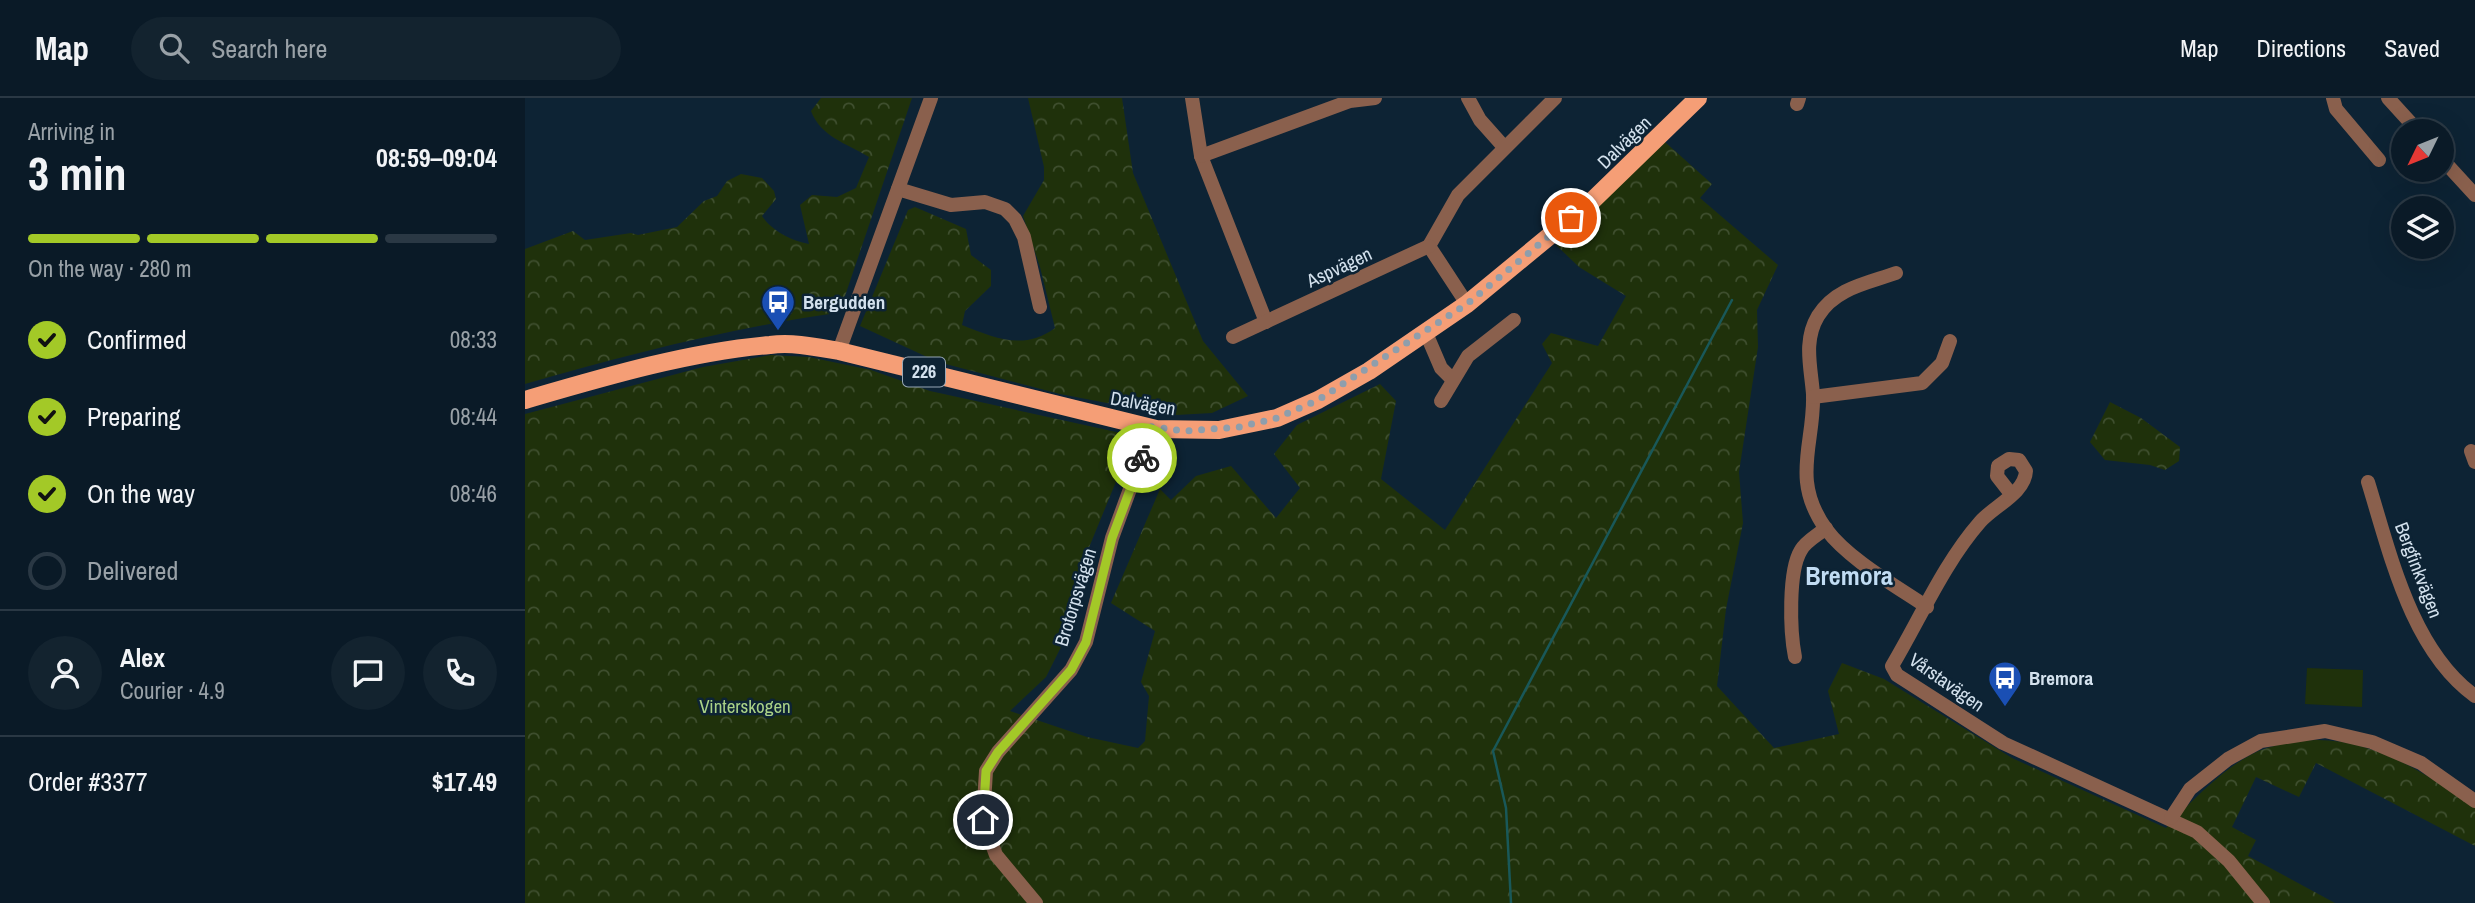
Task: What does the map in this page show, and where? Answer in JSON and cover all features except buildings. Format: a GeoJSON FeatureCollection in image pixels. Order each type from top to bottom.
{"type":"FeatureCollection","features":[{"type":"Feature","properties":{"kind":"main road","name":"Dalvägen"},"geometry":{"type":"LineString","coordinates":[[525,400],[712,354],[771,344],[839,351],[1170,431],[1219,430],[1277,418],[1318,400],[1426,333],[1467,304],[1592,201],[1697,98]]}},
{"type":"Feature","properties":{"kind":"street"},"geometry":{"type":"LineString","coordinates":[[839,351],[931,98]]}},
{"type":"Feature","properties":{"kind":"street"},"geometry":{"type":"LineString","coordinates":[[1192,98],[1201,156],[1266,322]]}},
{"type":"Feature","properties":{"kind":"street"},"geometry":{"type":"LineString","coordinates":[[1468,98],[1480,120],[1504,147]]}},
{"type":"Feature","properties":{"kind":"street"},"geometry":{"type":"LineString","coordinates":[[1467,304],[1429,246],[1458,195],[1555,98]]}},
{"type":"Feature","properties":{"kind":"street"},"geometry":{"type":"LineString","coordinates":[[2333,98],[2336,109],[2379,160]]}},
{"type":"Feature","properties":{"kind":"street"},"geometry":{"type":"LineString","coordinates":[[2388,98],[2407,119]]}},
{"type":"Feature","properties":{"kind":"street"},"geometry":{"type":"LineString","coordinates":[[1201,156],[1350,101],[1375,99]]}},
{"type":"Feature","properties":{"kind":"street"},"geometry":{"type":"LineString","coordinates":[[2454,172],[2475,195]]}},
{"type":"Feature","properties":{"kind":"street"},"geometry":{"type":"LineString","coordinates":[[898,189],[951,205],[985,202],[1005,209],[1015,219],[1024,237],[1040,307]]}},
{"type":"Feature","properties":{"kind":"street","name":"Aspvägen"},"geometry":{"type":"LineString","coordinates":[[1233,337],[1429,246]]}},
{"type":"Feature","properties":{"kind":"street"},"geometry":{"type":"LineString","coordinates":[[1896,272],[1851,288],[1832,299],[1818,317],[1808,344],[1813,397],[1805,471],[1812,499],[1826,528],[1861,561],[1927,607]]}},
{"type":"Feature","properties":{"kind":"street"},"geometry":{"type":"LineString","coordinates":[[1441,401],[1468,356],[1514,320]]}},
{"type":"Feature","properties":{"kind":"street"},"geometry":{"type":"LineString","coordinates":[[1426,333],[1441,368],[1453,380]]}},
{"type":"Feature","properties":{"kind":"street"},"geometry":{"type":"LineString","coordinates":[[1813,397],[1922,383],[1943,363],[1950,341]]}},
{"type":"Feature","properties":{"kind":"street","name":"Brotorpsvägen"},"geometry":{"type":"LineString","coordinates":[[1036,903],[1003,866],[983,820],[986,771],[998,752],[1071,670],[1086,642],[1112,538],[1144,451],[1146,426]]}},
{"type":"Feature","properties":{"kind":"street","name":"Bergfinkvägen"},"geometry":{"type":"LineString","coordinates":[[2368,482],[2415,622],[2442,662],[2475,696]]}},
{"type":"Feature","properties":{"kind":"street","name":"Vårstavägen"},"geometry":{"type":"LineString","coordinates":[[2011,494],[1963,542],[1892,666],[1897,675],[2003,743],[2171,818],[2216,848],[2263,903]]}},
{"type":"Feature","properties":{"kind":"street"},"geometry":{"type":"LineString","coordinates":[[1795,657],[1791,638],[1795,562],[1802,547],[1826,528]]}},
{"type":"Feature","properties":{"kind":"street"},"geometry":{"type":"LineString","coordinates":[[2171,818],[2190,789],[2228,759],[2261,741],[2325,731],[2372,742],[2421,763],[2475,801]]}},
{"type":"Feature","properties":{"kind":"green space"},"geometry":{"type":"Polygon","coordinates":[[[821,98],[912,98],[845,296],[830,314],[676,344],[525,384],[525,249],[573,231],[585,240],[631,233],[638,235],[677,227],[704,201],[717,196],[727,181],[741,174],[762,178],[774,191],[776,199],[762,216],[766,221],[783,234],[809,244],[800,205],[812,195],[837,197],[856,188],[869,157],[835,138],[815,120],[811,111],[821,98]]]}},
{"type":"Feature","properties":{"kind":"green space"},"geometry":{"type":"Polygon","coordinates":[[[1028,98],[1122,98],[1133,173],[1203,341],[1248,396],[1212,413],[1176,415],[1154,412],[1060,394],[938,362],[860,326],[908,210],[915,207],[966,229],[971,255],[991,270],[991,286],[965,311],[962,325],[998,338],[1021,341],[1043,335],[1055,328],[1040,267],[1023,216],[1044,180],[1044,167],[1028,98]]]}},
{"type":"Feature","properties":{"kind":"green space","name":"Vinterskogen"},"geometry":{"type":"Polygon","coordinates":[[[1665,142],[1712,184],[1700,198],[1778,265],[1757,310],[1758,347],[1739,472],[1743,523],[1726,609],[1717,686],[1774,748],[1839,734],[1828,691],[1842,663],[1884,679],[2012,758],[2166,828],[2212,782],[2240,761],[2267,748],[2297,741],[2325,740],[2377,751],[2402,762],[2475,807],[2475,846],[2316,763],[2299,797],[2256,777],[2232,827],[2256,840],[2248,856],[2335,903],[525,903],[525,414],[703,367],[771,355],[809,357],[871,370],[930,391],[1121,433],[1127,455],[1083,562],[1074,621],[1046,677],[1010,711],[1087,737],[1138,748],[1145,741],[1149,696],[1141,682],[1155,631],[1111,603],[1160,489],[1171,500],[1196,476],[1231,466],[1276,518],[1300,488],[1274,454],[1297,425],[1380,384],[1396,401],[1381,479],[1445,530],[1552,363],[1542,344],[1551,333],[1598,346],[1626,296],[1579,267],[1556,245],[1665,142]]]}},
{"type":"Feature","properties":{"kind":"green space"},"geometry":{"type":"Polygon","coordinates":[[[2110,402],[2141,418],[2180,447],[2179,461],[2165,470],[2150,465],[2105,460],[2090,442],[2110,402]]]}},
{"type":"Feature","properties":{"kind":"green space"},"geometry":{"type":"Polygon","coordinates":[[[2307,668],[2363,670],[2362,707],[2305,704],[2307,668]]]}},
{"type":"Feature","properties":{"kind":"waterway"},"geometry":{"type":"LineString","coordinates":[[1511,903],[1506,808],[1493,751],[1732,300]]}},
{"type":"Feature","properties":{"kind":"way so far"},"geometry":{"type":"LineString","coordinates":[[1142,458],[1146,426],[1170,431],[1239,427],[1277,418],[1318,400],[1369,371],[1467,304],[1571,218]]}},
{"type":"Feature","properties":{"kind":"place","name":"Bergudden"},"geometry":{"type":"Point","coordinates":[778,332]}},
{"type":"Feature","properties":{"kind":"place","name":"Bremora"},"geometry":{"type":"Point","coordinates":[2005,708]}},
{"type":"Feature","properties":{"kind":"district","name":"Bremora"},"geometry":{"type":"Point","coordinates":[1849,576]}},
{"type":"Feature","properties":{"kind":"route"},"geometry":{"type":"LineString","coordinates":[[983,820],[986,771],[998,752],[1071,670],[1086,642],[1112,538],[1142,458]]}}]}
